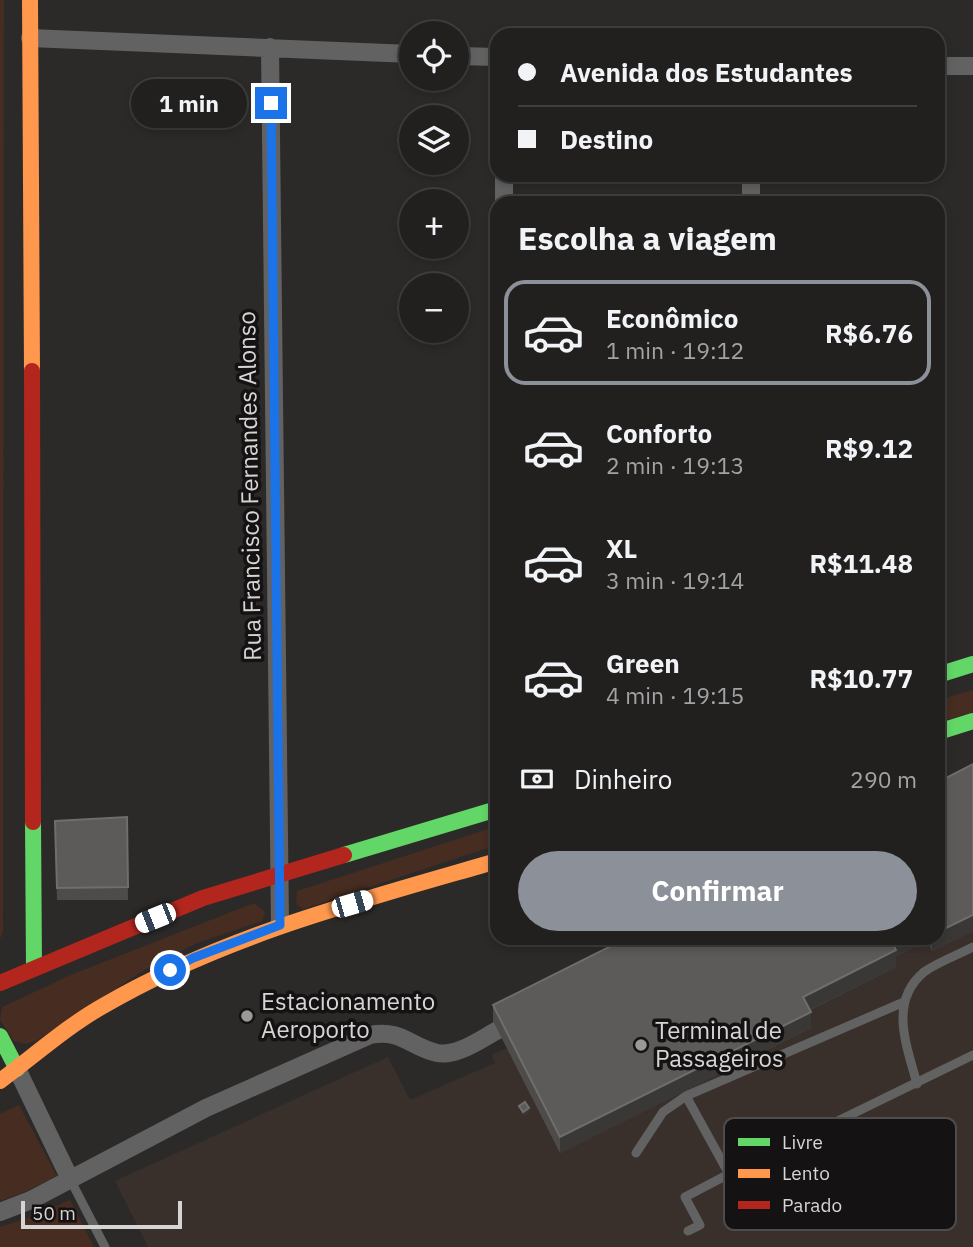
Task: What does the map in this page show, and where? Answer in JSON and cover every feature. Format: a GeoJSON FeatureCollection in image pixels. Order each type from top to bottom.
{"type":"FeatureCollection","features":[{"type":"Feature","properties":{"kind":"main road"},"geometry":{"type":"LineString","coordinates":[[30,0],[34,967]]}},
{"type":"Feature","properties":{"kind":"main road"},"geometry":{"type":"LineString","coordinates":[[945,672],[973,664]]}},
{"type":"Feature","properties":{"kind":"main road"},"geometry":{"type":"LineString","coordinates":[[945,730],[973,721]]}},
{"type":"Feature","properties":{"kind":"main road"},"geometry":{"type":"LineString","coordinates":[[0,983],[203,898],[490,811]]}},
{"type":"Feature","properties":{"kind":"main road"},"geometry":{"type":"LineString","coordinates":[[0,1081],[102,1006],[193,958],[280,925],[490,864]]}},
{"type":"Feature","properties":{"kind":"main road"},"geometry":{"type":"LineString","coordinates":[[0,1036],[17,1069]]}},
{"type":"Feature","properties":{"kind":"street"},"geometry":{"type":"LineString","coordinates":[[30,38],[399,53]]}},
{"type":"Feature","properties":{"kind":"street","name":"Rua Francisco Fernandes Alonso"},"geometry":{"type":"LineString","coordinates":[[270,47],[280,925]]}},
{"type":"Feature","properties":{"kind":"street"},"geometry":{"type":"LineString","coordinates":[[469,56],[490,57]]}},
{"type":"Feature","properties":{"kind":"street"},"geometry":{"type":"LineString","coordinates":[[945,66],[973,66]]}},
{"type":"Feature","properties":{"kind":"street"},"geometry":{"type":"LineString","coordinates":[[0,1212],[31,1200],[206,1108],[370,1035],[385,1032],[438,1053],[456,1051],[498,1030]]}},
{"type":"Feature","properties":{"kind":"street"},"geometry":{"type":"LineString","coordinates":[[17,1069],[70,1179]]}},
{"type":"Feature","properties":{"kind":"lane"},"geometry":{"type":"LineString","coordinates":[[917,1084],[902,1027],[904,1002],[909,987],[926,971],[973,947]]}},
{"type":"Feature","properties":{"kind":"lane"},"geometry":{"type":"LineString","coordinates":[[636,1153],[663,1112],[686,1096],[904,1002]]}},
{"type":"Feature","properties":{"kind":"lane"},"geometry":{"type":"LineString","coordinates":[[846,1118],[973,1055]]}},
{"type":"Feature","properties":{"kind":"lane"},"geometry":{"type":"LineString","coordinates":[[686,1096],[724,1165]]}},
{"type":"Feature","properties":{"kind":"lane"},"geometry":{"type":"LineString","coordinates":[[688,1231],[700,1225],[685,1197],[724,1177]]}},
{"type":"Feature","properties":{"kind":"lane"},"geometry":{"type":"LineString","coordinates":[[70,1179],[105,1247]]}},
{"type":"Feature","properties":{"kind":"shaded area"},"geometry":{"type":"Polygon","coordinates":[[[0,0],[4,0],[3,932],[0,939],[0,0]]]}},
{"type":"Feature","properties":{"kind":"shaded area"},"geometry":{"type":"Polygon","coordinates":[[[973,690],[973,712],[945,720],[945,698],[973,690]]]}},
{"type":"Feature","properties":{"kind":"shaded area"},"geometry":{"type":"Polygon","coordinates":[[[973,781],[973,1247],[148,1247],[115,1181],[388,1057],[410,1100],[495,1063],[492,1055],[507,1048],[649,945],[945,945],[945,907],[973,781]]]}},
{"type":"Feature","properties":{"kind":"shaded area"},"geometry":{"type":"Polygon","coordinates":[[[490,828],[490,847],[303,909],[296,904],[297,891],[490,828]]]}},
{"type":"Feature","properties":{"kind":"shaded area"},"geometry":{"type":"Polygon","coordinates":[[[254,903],[265,912],[262,921],[197,943],[146,969],[38,1040],[26,1044],[14,1041],[0,1020],[2,1007],[73,974],[254,903]]]}},
{"type":"Feature","properties":{"kind":"shaded area"},"geometry":{"type":"Polygon","coordinates":[[[19,1105],[57,1176],[0,1201],[0,1114],[19,1105]]]}},
{"type":"Feature","properties":{"kind":"shaded area"},"geometry":{"type":"Polygon","coordinates":[[[70,1200],[94,1247],[0,1247],[0,1227],[70,1200]]]}},
{"type":"Feature","properties":{"kind":"building"},"geometry":{"type":"Polygon","coordinates":[[[973,764],[973,915],[945,929],[945,778],[973,764]]]}},
{"type":"Feature","properties":{"kind":"building"},"geometry":{"type":"Polygon","coordinates":[[[127,817],[128,887],[57,888],[55,821],[127,817]]]}},
{"type":"Feature","properties":{"kind":"building","name":"Terminal de Passageiros"},"geometry":{"type":"Polygon","coordinates":[[[613,945],[894,945],[896,950],[803,997],[811,1012],[560,1137],[493,1005],[613,945]]]}},
{"type":"Feature","properties":{"kind":"building"},"geometry":{"type":"Polygon","coordinates":[[[525,1102],[529,1108],[523,1112],[519,1106],[525,1102]]]}},
{"type":"Feature","properties":{"kind":"traffic: fast"},"geometry":{"type":"LineString","coordinates":[[945,673],[973,664]]}},
{"type":"Feature","properties":{"kind":"traffic: fast"},"geometry":{"type":"LineString","coordinates":[[945,730],[973,721]]}},
{"type":"Feature","properties":{"kind":"traffic: fast"},"geometry":{"type":"LineString","coordinates":[[344,855],[490,811]]}},
{"type":"Feature","properties":{"kind":"traffic: fast"},"geometry":{"type":"LineString","coordinates":[[33,822],[34,967]]}},
{"type":"Feature","properties":{"kind":"traffic: fast"},"geometry":{"type":"LineString","coordinates":[[0,1036],[17,1069]]}},
{"type":"Feature","properties":{"kind":"traffic: slow"},"geometry":{"type":"LineString","coordinates":[[30,0],[32,371]]}},
{"type":"Feature","properties":{"kind":"traffic: slow"},"geometry":{"type":"LineString","coordinates":[[0,1081],[89,1014],[149,981],[197,959],[345,905],[490,863]]}},
{"type":"Feature","properties":{"kind":"traffic: jam"},"geometry":{"type":"LineString","coordinates":[[32,371],[33,822]]}},
{"type":"Feature","properties":{"kind":"traffic: jam"},"geometry":{"type":"LineString","coordinates":[[0,983],[203,898],[344,855]]}},
{"type":"Feature","properties":{"kind":"place","name":"Estacionamento Aeroporto"},"geometry":{"type":"Point","coordinates":[247,1016]}},
{"type":"Feature","properties":{"kind":"place","name":"Terminal de Passageiros"},"geometry":{"type":"Point","coordinates":[641,1045]}},
{"type":"Feature","properties":{"kind":"route"},"geometry":{"type":"LineString","coordinates":[[170,970],[193,958],[280,925],[271,103]]}}]}
